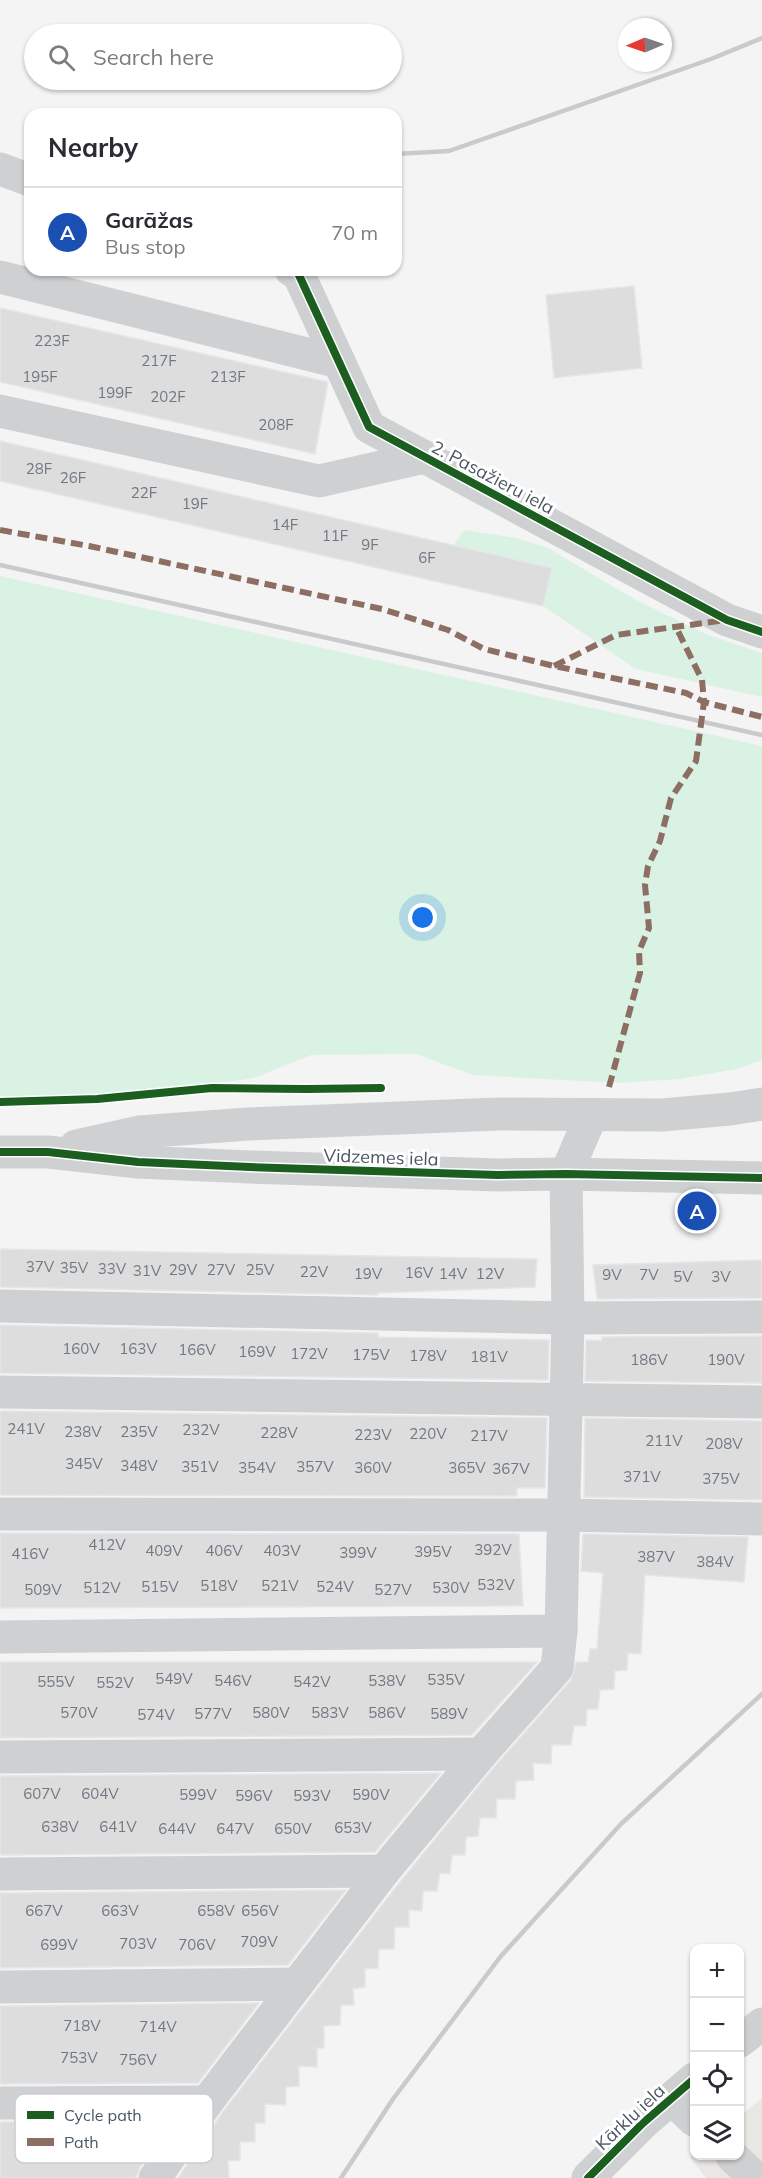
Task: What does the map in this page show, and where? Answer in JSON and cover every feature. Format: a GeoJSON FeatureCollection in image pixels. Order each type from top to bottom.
{"type":"FeatureCollection","features":[{"type":"Feature","properties":{"kind":"street"},"geometry":{"type":"LineString","coordinates":[[0,169],[24,178]]}},
{"type":"Feature","properties":{"kind":"street","name":"2. Pasažieru iela"},"geometry":{"type":"LineString","coordinates":[[299,276],[369,427],[726,620],[762,632]]}},
{"type":"Feature","properties":{"kind":"street"},"geometry":{"type":"LineString","coordinates":[[0,277],[339,362]]}},
{"type":"Feature","properties":{"kind":"street"},"geometry":{"type":"LineString","coordinates":[[0,411],[319,481],[425,457]]}},
{"type":"Feature","properties":{"kind":"street","name":"Vidzemes iela"},"geometry":{"type":"LineString","coordinates":[[48,1152],[139,1132],[248,1124],[499,1114],[662,1115],[762,1104]]}},
{"type":"Feature","properties":{"kind":"street"},"geometry":{"type":"LineString","coordinates":[[213,2094],[384,1870],[557,1668],[561,1631],[565,1515],[568,1318],[566,1174],[591,1116]]}},
{"type":"Feature","properties":{"kind":"street","name":"Vidzemes iela"},"geometry":{"type":"LineString","coordinates":[[0,1152],[48,1152],[138,1162],[498,1176],[566,1174],[762,1178]]}},
{"type":"Feature","properties":{"kind":"street"},"geometry":{"type":"LineString","coordinates":[[0,1306],[568,1318],[762,1317]]}},
{"type":"Feature","properties":{"kind":"street"},"geometry":{"type":"LineString","coordinates":[[0,1392],[762,1402]]}},
{"type":"Feature","properties":{"kind":"street"},"geometry":{"type":"LineString","coordinates":[[0,1514],[565,1515],[762,1520]]}},
{"type":"Feature","properties":{"kind":"street"},"geometry":{"type":"LineString","coordinates":[[0,1637],[561,1631]]}},
{"type":"Feature","properties":{"kind":"street"},"geometry":{"type":"LineString","coordinates":[[0,1757],[481,1754]]}},
{"type":"Feature","properties":{"kind":"street"},"geometry":{"type":"LineString","coordinates":[[0,1874],[384,1870]]}},
{"type":"Feature","properties":{"kind":"street"},"geometry":{"type":"LineString","coordinates":[[0,1987],[296,1984]]}},
{"type":"Feature","properties":{"kind":"street"},"geometry":{"type":"LineString","coordinates":[[744,2038],[762,2024]]}},
{"type":"Feature","properties":{"kind":"street","name":"Kārklu iela"},"geometry":{"type":"LineString","coordinates":[[588,2178],[643,2123],[687,2099]]}},
{"type":"Feature","properties":{"kind":"street"},"geometry":{"type":"LineString","coordinates":[[0,2103],[15,2103]]}},
{"type":"Feature","properties":{"kind":"street"},"geometry":{"type":"LineString","coordinates":[[736,2160],[755,2178]]}},
{"type":"Feature","properties":{"kind":"street"},"geometry":{"type":"LineString","coordinates":[[155,2178],[165,2163]]}},
{"type":"Feature","properties":{"kind":"shaded area"},"geometry":{"type":"Polygon","coordinates":[[[762,2098],[762,2178],[706,2178],[692,2160],[744,2160],[744,2113],[762,2098]]]}},
{"type":"Feature","properties":{"kind":"green space"},"geometry":{"type":"Polygon","coordinates":[[[464,530],[516,538],[548,548],[636,600],[706,634],[762,653],[762,697],[636,669],[543,606],[552,568],[454,545],[464,530]]]}},
{"type":"Feature","properties":{"kind":"green space"},"geometry":{"type":"Polygon","coordinates":[[[0,576],[762,746],[762,1060],[737,1069],[680,1079],[618,1083],[473,1075],[416,1054],[311,1055],[254,1078],[99,1100],[0,1103],[0,576]]]}},
{"type":"Feature","properties":{"kind":"building"},"geometry":{"type":"Polygon","coordinates":[[[634,286],[642,368],[554,378],[546,295],[634,286]]]}},
{"type":"Feature","properties":{"kind":"building"},"geometry":{"type":"Polygon","coordinates":[[[0,308],[328,382],[315,454],[0,382],[0,308]]]}},
{"type":"Feature","properties":{"kind":"building"},"geometry":{"type":"Polygon","coordinates":[[[0,441],[552,568],[543,606],[0,481],[0,441]]]}},
{"type":"Feature","properties":{"kind":"building"},"geometry":{"type":"Polygon","coordinates":[[[0,1249],[537,1259],[535,1287],[378,1293],[378,1295],[0,1287],[0,1249]]]}},
{"type":"Feature","properties":{"kind":"building"},"geometry":{"type":"Polygon","coordinates":[[[762,1260],[762,1298],[597,1299],[593,1265],[762,1260]]]}},
{"type":"Feature","properties":{"kind":"building"},"geometry":{"type":"Polygon","coordinates":[[[0,1325],[378,1333],[378,1337],[549,1340],[548,1380],[0,1373],[0,1325]]]}},
{"type":"Feature","properties":{"kind":"building"},"geometry":{"type":"Polygon","coordinates":[[[762,1336],[762,1383],[585,1381],[586,1340],[602,1341],[602,1337],[762,1336]]]}},
{"type":"Feature","properties":{"kind":"building"},"geometry":{"type":"Polygon","coordinates":[[[0,1411],[547,1418],[545,1488],[517,1488],[517,1496],[0,1495],[0,1411]]]}},
{"type":"Feature","properties":{"kind":"building"},"geometry":{"type":"Polygon","coordinates":[[[585,1418],[762,1421],[762,1500],[584,1497],[585,1418]]]}},
{"type":"Feature","properties":{"kind":"building"},"geometry":{"type":"Polygon","coordinates":[[[0,1533],[519,1534],[523,1606],[0,1608],[0,1533]]]}},
{"type":"Feature","properties":{"kind":"building"},"geometry":{"type":"Polygon","coordinates":[[[583,1534],[748,1537],[744,1582],[645,1575],[641,1654],[628,1653],[627,1670],[615,1671],[614,1689],[600,1690],[598,1709],[587,1709],[586,1726],[574,1726],[571,1745],[552,1745],[551,1764],[533,1763],[534,1780],[516,1781],[515,1799],[497,1799],[496,1818],[480,1818],[478,1836],[466,1837],[465,1855],[452,1855],[450,1874],[440,1873],[437,1891],[423,1891],[422,1911],[409,1910],[409,1927],[395,1927],[394,1949],[379,1949],[378,1968],[365,1969],[365,1987],[353,1989],[354,2005],[341,2005],[340,2025],[324,2026],[324,2048],[317,2048],[317,2067],[299,2066],[299,2086],[286,2087],[286,2105],[265,2104],[265,2123],[255,2123],[255,2142],[240,2142],[240,2161],[228,2160],[229,2178],[178,2178],[188,2163],[213,2163],[213,2126],[222,2113],[399,1883],[495,1766],[571,1680],[576,1662],[588,1662],[590,1649],[597,1649],[603,1573],[581,1571],[583,1534]]]}},
{"type":"Feature","properties":{"kind":"building"},"geometry":{"type":"Polygon","coordinates":[[[0,1662],[537,1662],[472,1735],[0,1738],[0,1662]]]}},
{"type":"Feature","properties":{"kind":"building"},"geometry":{"type":"Polygon","coordinates":[[[441,1773],[375,1852],[0,1855],[0,1776],[441,1773]]]}},
{"type":"Feature","properties":{"kind":"building"},"geometry":{"type":"Polygon","coordinates":[[[346,1890],[288,1965],[0,1968],[0,1893],[346,1890]]]}},
{"type":"Feature","properties":{"kind":"building"},"geometry":{"type":"Polygon","coordinates":[[[259,2003],[198,2083],[0,2084],[0,2006],[259,2003]]]}},
{"type":"Feature","properties":{"kind":"building"},"geometry":{"type":"Polygon","coordinates":[[[0,2122],[15,2122],[15,2163],[143,2163],[136,2178],[0,2178],[0,2122]]]}},
{"type":"Feature","properties":{"kind":"railway"},"geometry":{"type":"LineString","coordinates":[[402,154],[449,151],[711,59],[762,38]]}},
{"type":"Feature","properties":{"kind":"railway"},"geometry":{"type":"LineString","coordinates":[[0,565],[762,735]]}},
{"type":"Feature","properties":{"kind":"railway"},"geometry":{"type":"LineString","coordinates":[[341,2178],[393,2099],[501,1956],[621,1824],[762,1694]]}},
{"type":"Feature","properties":{"kind":"marked path"},"geometry":{"type":"LineString","coordinates":[[0,530],[89,546],[382,609],[448,630],[484,649],[686,693],[704,702],[762,717]]}},
{"type":"Feature","properties":{"kind":"marked path"},"geometry":{"type":"LineString","coordinates":[[554,666],[616,635],[726,620]]}},
{"type":"Feature","properties":{"kind":"marked path"},"geometry":{"type":"LineString","coordinates":[[609,1087],[640,973],[639,951],[649,928],[645,885],[648,866],[660,841],[671,798],[696,761],[704,702],[702,680],[676,627]]}},
{"type":"Feature","properties":{"kind":"cycle path"},"geometry":{"type":"LineString","coordinates":[[299,276],[369,427],[727,620],[762,632]]}},
{"type":"Feature","properties":{"kind":"cycle path"},"geometry":{"type":"LineString","coordinates":[[0,1102],[97,1099],[212,1088],[381,1088]]}},
{"type":"Feature","properties":{"kind":"cycle path"},"geometry":{"type":"LineString","coordinates":[[0,1152],[48,1152],[138,1162],[250,1167],[498,1175],[762,1178]]}},
{"type":"Feature","properties":{"kind":"cycle path"},"geometry":{"type":"LineString","coordinates":[[588,2178],[643,2123],[690,2082]]}},
{"type":"Feature","properties":{"kind":"place","name":"Garāžas"},"geometry":{"type":"Point","coordinates":[697,1211]}}]}
